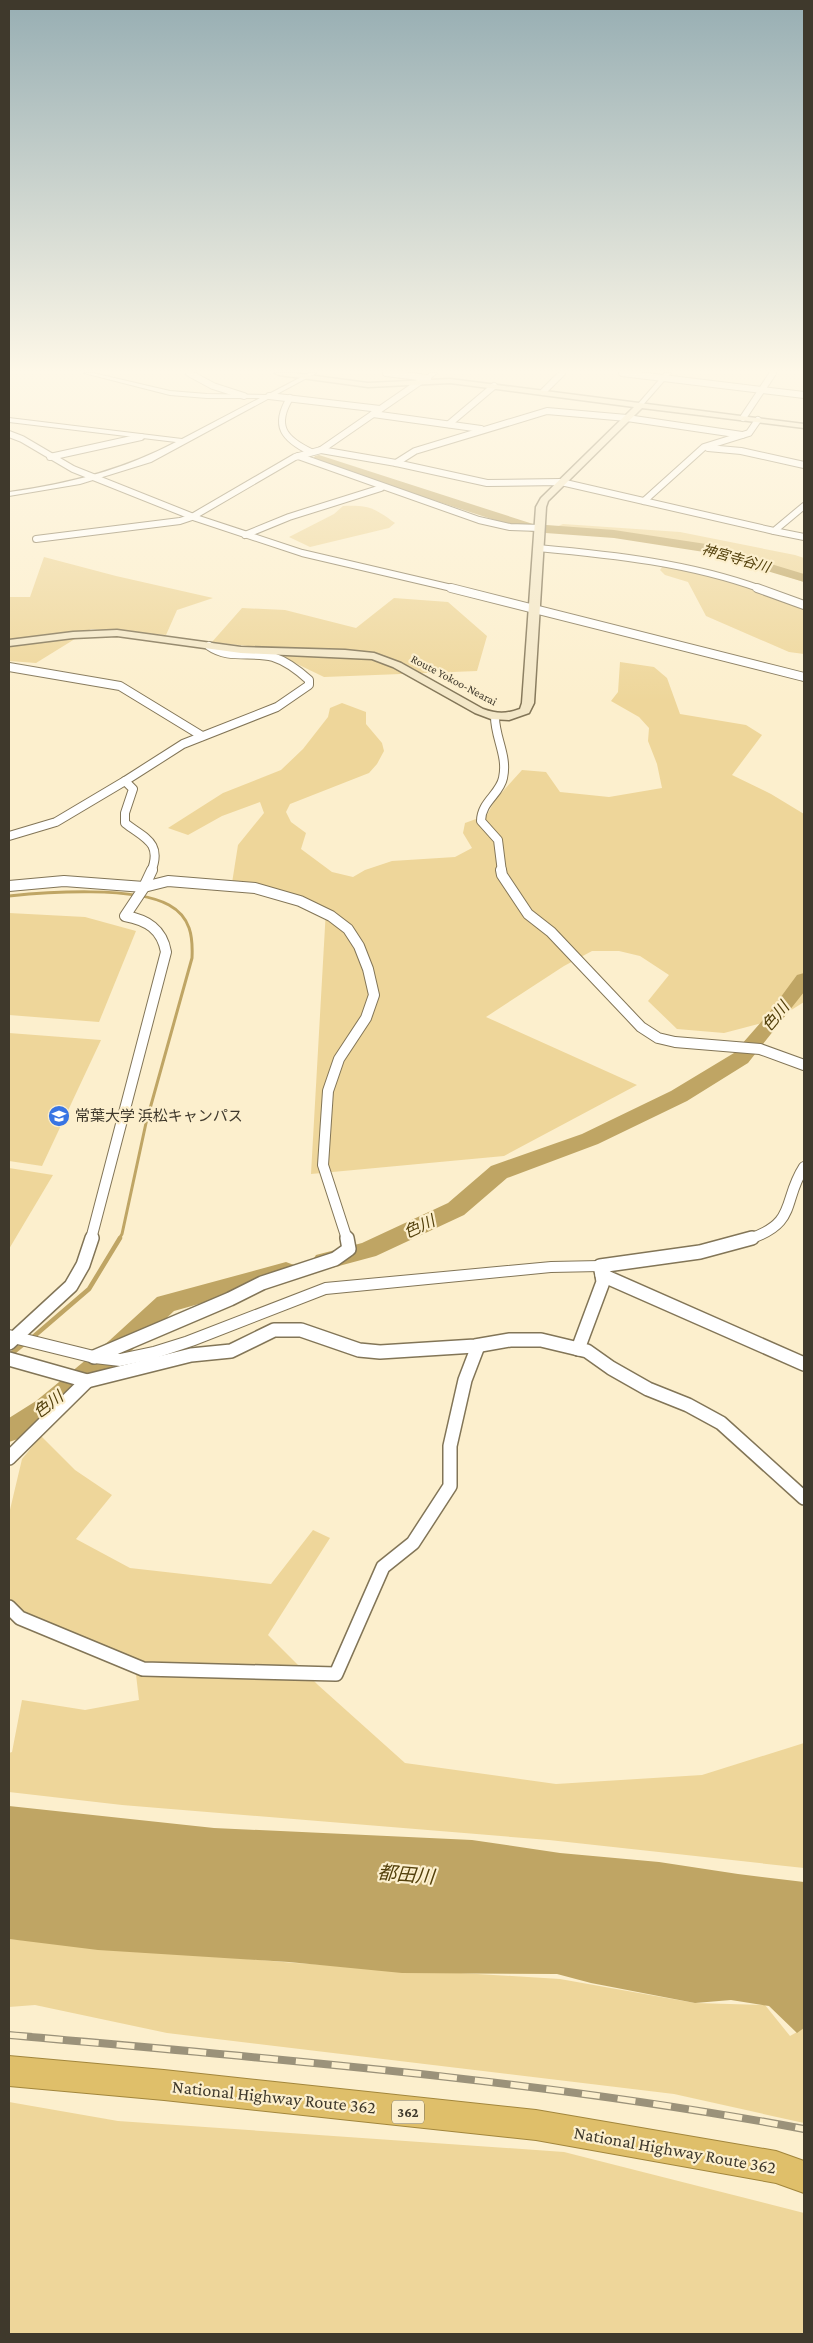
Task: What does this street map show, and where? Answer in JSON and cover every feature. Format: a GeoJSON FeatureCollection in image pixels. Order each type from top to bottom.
{"type":"FeatureCollection","features":[{"type":"Feature","properties":{"kind":"highway","name":"National Highway Route 362"},"geometry":{"type":"LineString","coordinates":[[9,2071],[174,2086],[536,2126],[776,2166],[804,2177]]}},
{"type":"Feature","properties":{"kind":"main road","name":"Route Yokoo-Nearai"},"geometry":{"type":"LineString","coordinates":[[9,643],[73,635],[117,634],[263,652],[345,653],[374,656],[397,665],[479,711],[495,717],[509,717],[525,711],[528,703],[533,610],[544,500],[561,482]]}},
{"type":"Feature","properties":{"kind":"street"},"geometry":{"type":"LineString","coordinates":[[9,494],[38,491],[80,482]]}},
{"type":"Feature","properties":{"kind":"street"},"geometry":{"type":"LineString","coordinates":[[104,482],[192,517],[310,555],[804,677]]}},
{"type":"Feature","properties":{"kind":"street"},"geometry":{"type":"LineString","coordinates":[[36,539],[180,521],[192,517],[252,482]]}},
{"type":"Feature","properties":{"kind":"street"},"geometry":{"type":"LineString","coordinates":[[366,482],[475,519],[529,529],[539,538],[596,553],[678,565],[730,578],[804,605]]}},
{"type":"Feature","properties":{"kind":"street"},"geometry":{"type":"LineString","coordinates":[[484,482],[536,482]]}},
{"type":"Feature","properties":{"kind":"street"},"geometry":{"type":"LineString","coordinates":[[562,482],[774,532],[804,537]]}},
{"type":"Feature","properties":{"kind":"street"},"geometry":{"type":"LineString","coordinates":[[644,501],[665,482]]}},
{"type":"Feature","properties":{"kind":"street"},"geometry":{"type":"LineString","coordinates":[[245,534],[288,517],[381,488]]}},
{"type":"Feature","properties":{"kind":"street"},"geometry":{"type":"LineString","coordinates":[[774,532],[803,509]]}},
{"type":"Feature","properties":{"kind":"street"},"geometry":{"type":"LineString","coordinates":[[9,836],[56,822],[183,744],[277,707],[309,685],[309,680],[303,674],[273,657],[217,654],[210,646]]}},
{"type":"Feature","properties":{"kind":"street"},"geometry":{"type":"LineString","coordinates":[[9,668],[120,686],[202,736]]}},
{"type":"Feature","properties":{"kind":"street"},"geometry":{"type":"LineString","coordinates":[[495,717],[495,727],[505,762],[503,780],[481,811],[481,821],[498,840],[502,876],[528,914],[551,932],[641,1027],[658,1038],[675,1042],[731,1045],[760,1049],[804,1065]]}},
{"type":"Feature","properties":{"kind":"street"},"geometry":{"type":"LineString","coordinates":[[11,1339],[71,1286],[82,1265],[92,1237],[166,952],[165,941],[158,931],[139,918],[125,916],[151,876],[155,861],[154,848],[148,839],[125,823],[124,814],[133,797],[133,789],[125,781]]}},
{"type":"Feature","properties":{"kind":"street"},"geometry":{"type":"LineString","coordinates":[[9,886],[64,881],[142,891],[168,881],[220,884],[279,893],[320,910],[341,922],[359,946],[368,969],[374,995],[366,1018],[339,1059],[328,1091],[323,1165],[346,1233],[349,1249],[343,1256],[247,1288],[230,1299],[94,1357]]}},
{"type":"Feature","properties":{"kind":"street"},"geometry":{"type":"LineString","coordinates":[[11,1339],[94,1357],[120,1360],[153,1353],[324,1289],[551,1267],[601,1271],[722,1247],[763,1235],[784,1217],[796,1178],[804,1167]]}},
{"type":"Feature","properties":{"kind":"street"},"geometry":{"type":"LineString","coordinates":[[578,1349],[603,1282],[601,1271]]}},
{"type":"Feature","properties":{"kind":"street"},"geometry":{"type":"LineString","coordinates":[[601,1271],[804,1364]]}},
{"type":"Feature","properties":{"kind":"street"},"geometry":{"type":"LineString","coordinates":[[9,1359],[87,1381],[191,1355],[231,1351],[252,1339],[274,1330],[301,1330],[359,1350],[380,1352],[478,1346],[510,1340],[541,1340],[587,1351],[611,1368],[648,1389],[688,1405],[721,1423],[804,1498]]}},
{"type":"Feature","properties":{"kind":"street"},"geometry":{"type":"LineString","coordinates":[[9,1607],[20,1618],[143,1669],[336,1674],[383,1567],[413,1543],[450,1486],[450,1446],[466,1380],[478,1346]]}},
{"type":"Feature","properties":{"kind":"street"},"geometry":{"type":"LineString","coordinates":[[9,1458],[87,1381]]}},
{"type":"Feature","properties":{"kind":"shaded area"},"geometry":{"type":"Polygon","coordinates":[[[343,506],[371,508],[395,523],[389,528],[310,547],[289,537],[334,514],[343,506]]]}},
{"type":"Feature","properties":{"kind":"shaded area"},"geometry":{"type":"Polygon","coordinates":[[[563,524],[680,532],[795,555],[804,558],[804,582],[716,553],[556,527],[563,524]]]}},
{"type":"Feature","properties":{"kind":"shaded area"},"geometry":{"type":"Polygon","coordinates":[[[44,557],[213,598],[177,610],[166,635],[91,629],[36,663],[9,661],[9,597],[30,597],[44,557]]]}},
{"type":"Feature","properties":{"kind":"shaded area"},"geometry":{"type":"Polygon","coordinates":[[[663,566],[729,580],[804,607],[804,654],[789,652],[706,616],[688,582],[665,575],[660,570],[663,566]]]}},
{"type":"Feature","properties":{"kind":"shaded area"},"geometry":{"type":"Polygon","coordinates":[[[394,598],[448,602],[487,636],[477,671],[324,677],[264,648],[212,642],[242,608],[285,610],[356,628],[394,598]]]}},
{"type":"Feature","properties":{"kind":"shaded area"},"geometry":{"type":"Polygon","coordinates":[[[620,662],[654,667],[667,678],[680,714],[746,725],[762,735],[732,775],[771,794],[804,814],[804,1002],[777,1019],[724,1033],[677,1029],[648,1001],[669,975],[640,956],[619,951],[592,951],[564,966],[486,1017],[637,1085],[504,1156],[311,1174],[326,909],[282,890],[232,883],[238,845],[264,813],[260,802],[222,816],[188,835],[168,828],[223,793],[281,770],[303,749],[328,717],[330,708],[342,703],[366,712],[366,724],[382,743],[384,751],[377,764],[369,773],[290,804],[286,812],[291,822],[306,833],[301,849],[332,872],[353,877],[365,870],[392,861],[455,857],[472,848],[463,833],[465,823],[487,815],[495,800],[522,770],[546,772],[560,792],[609,797],[662,788],[657,764],[648,741],[649,728],[639,717],[611,701],[618,692],[620,662]]]}},
{"type":"Feature","properties":{"kind":"shaded area"},"geometry":{"type":"Polygon","coordinates":[[[9,913],[85,917],[136,931],[99,1022],[9,1015],[9,913]]]}},
{"type":"Feature","properties":{"kind":"shaded area"},"geometry":{"type":"Polygon","coordinates":[[[9,1033],[101,1040],[42,1166],[9,1161],[9,1033]]]}},
{"type":"Feature","properties":{"kind":"shaded area"},"geometry":{"type":"Polygon","coordinates":[[[9,1168],[53,1175],[9,1249],[9,1168]]]}},
{"type":"Feature","properties":{"kind":"shaded area"},"geometry":{"type":"Polygon","coordinates":[[[41,1436],[75,1470],[112,1495],[76,1539],[130,1568],[271,1584],[313,1530],[330,1538],[268,1635],[318,1685],[405,1763],[556,1784],[702,1775],[804,1743],[804,1868],[549,1840],[122,1805],[9,1792],[9,1753],[12,1752],[22,1700],[85,1710],[139,1700],[135,1666],[9,1607],[9,1514],[22,1459],[41,1436]]]}},
{"type":"Feature","properties":{"kind":"shaded area"},"geometry":{"type":"Polygon","coordinates":[[[9,1939],[295,1963],[560,1979],[695,2003],[765,2005],[790,2036],[804,2028],[804,2123],[674,2094],[167,2033],[35,2005],[9,2007],[9,1939]]]}},
{"type":"Feature","properties":{"kind":"shaded area"},"geometry":{"type":"Polygon","coordinates":[[[9,2102],[118,2121],[564,2152],[804,2213],[804,2334],[9,2334],[9,2102]]]}},
{"type":"Feature","properties":{"kind":"water","name":"都田川"},"geometry":{"type":"Polygon","coordinates":[[[9,1806],[214,1828],[472,1840],[560,1853],[659,1862],[804,1882],[804,2028],[797,2033],[769,2006],[731,2000],[695,2003],[591,1983],[557,1974],[402,1973],[289,1962],[98,1950],[9,1939],[9,1806]]]}},
{"type":"Feature","properties":{"kind":"waterway","name":"神宮寺谷川"},"geometry":{"type":"LineString","coordinates":[[391,482],[532,528],[614,534],[706,548],[804,578]]}},
{"type":"Feature","properties":{"kind":"waterway"},"geometry":{"type":"LineString","coordinates":[[9,896],[68,892],[135,895],[154,899],[169,905],[182,915],[189,928],[192,958],[146,1123],[122,1234],[119,1239]]}},
{"type":"Feature","properties":{"kind":"waterway","name":"色川"},"geometry":{"type":"LineString","coordinates":[[324,1261],[368,1250],[456,1209],[499,1172],[590,1139],[679,1096],[741,1058],[776,1017],[804,979]]}},
{"type":"Feature","properties":{"kind":"waterway"},"geometry":{"type":"LineString","coordinates":[[32,1338],[89,1289],[120,1238]]}},
{"type":"Feature","properties":{"kind":"waterway","name":"色川"},"geometry":{"type":"LineString","coordinates":[[9,1431],[45,1408],[119,1347],[166,1304],[286,1271]]}},
{"type":"Feature","properties":{"kind":"waterway"},"geometry":{"type":"LineString","coordinates":[[10,1355],[26,1342]]}},
{"type":"Feature","properties":{"kind":"railway"},"geometry":{"type":"LineString","coordinates":[[9,2035],[308,2062],[507,2084],[606,2097],[804,2129]]}},
{"type":"Feature","properties":{"kind":"place","name":"常葉大学 浜松キャンパス"},"geometry":{"type":"Point","coordinates":[59,1116]}}]}
